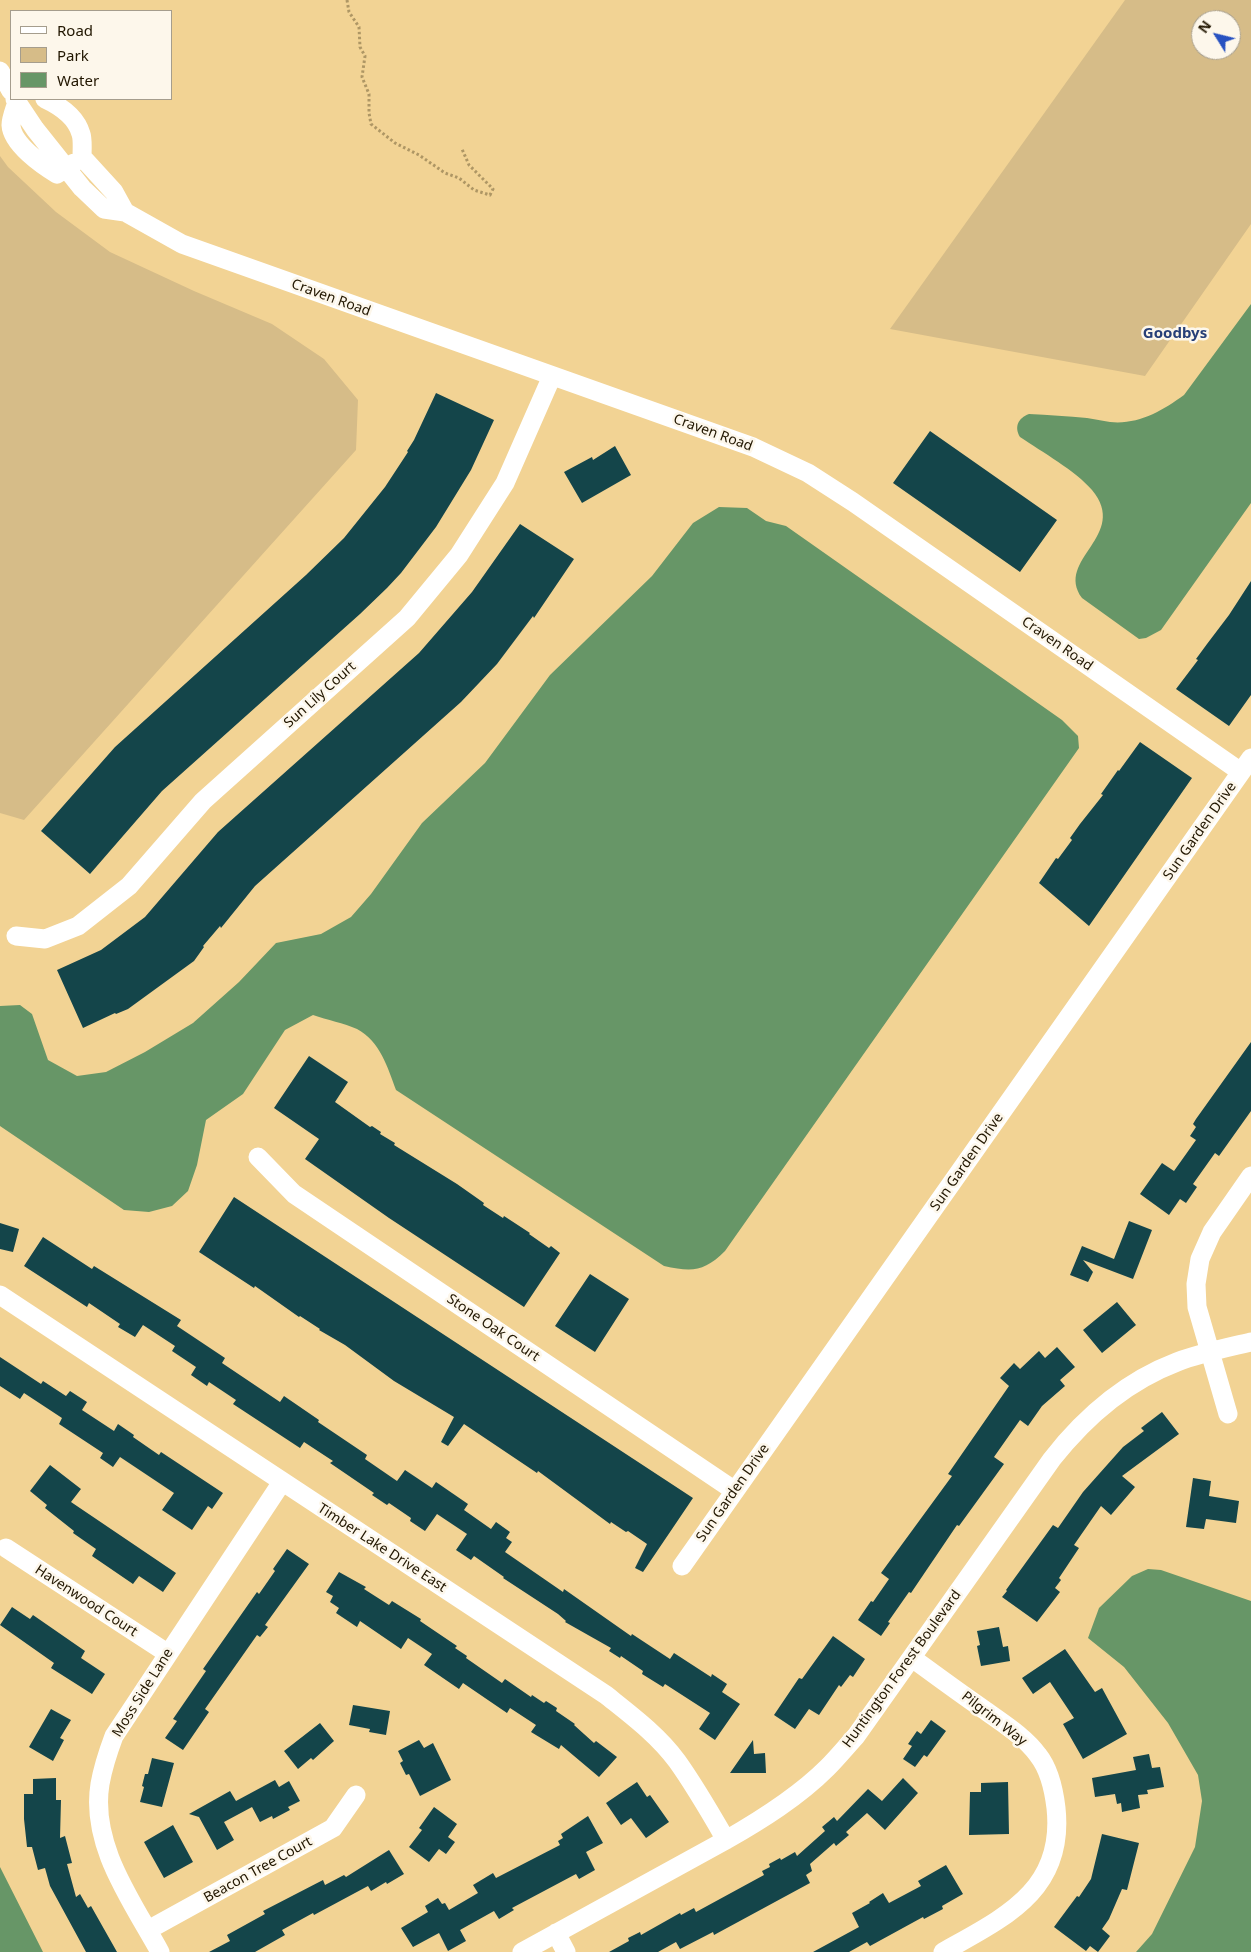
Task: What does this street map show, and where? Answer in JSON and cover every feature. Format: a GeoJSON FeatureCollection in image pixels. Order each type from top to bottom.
{"type":"FeatureCollection","features":[{"type":"Feature","properties":{"kind":"street"},"geometry":{"type":"LineString","coordinates":[[0,71],[10,86]]}},
{"type":"Feature","properties":{"kind":"street"},"geometry":{"type":"LineString","coordinates":[[18,100],[11,126],[21,146],[37,162],[57,174],[74,163],[82,134],[74,120],[60,106],[47,100]]}},
{"type":"Feature","properties":{"kind":"street","name":"Craven Road"},"geometry":{"type":"LineString","coordinates":[[74,163],[114,192],[125,212],[182,244],[753,447],[808,473],[1246,765]]}},
{"type":"Feature","properties":{"kind":"street","name":"Sun Lily Court"},"geometry":{"type":"LineString","coordinates":[[16,936],[44,939],[78,926],[129,886],[202,801],[406,618],[459,555],[505,483],[552,376]]}},
{"type":"Feature","properties":{"kind":"street","name":"Sun Garden Drive"},"geometry":{"type":"LineString","coordinates":[[682,1566],[1246,765]]}},
{"type":"Feature","properties":{"kind":"street","name":"Stone Oak Court"},"geometry":{"type":"LineString","coordinates":[[258,1157],[294,1194],[735,1491]]}},
{"type":"Feature","properties":{"kind":"street"},"geometry":{"type":"LineString","coordinates":[[1228,1414],[1197,1307],[1196,1284],[1200,1259],[1212,1232],[1251,1176]]}},
{"type":"Feature","properties":{"kind":"street","name":"Timber Lake Drive East"},"geometry":{"type":"LineString","coordinates":[[0,1295],[606,1695],[639,1721],[663,1744],[677,1761],[726,1840]]}},
{"type":"Feature","properties":{"kind":"street","name":"Huntington Forest Boulevard"},"geometry":{"type":"LineString","coordinates":[[522,1952],[726,1840],[768,1814],[808,1785],[856,1736],[1066,1441],[1088,1419],[1115,1397],[1146,1376],[1177,1362],[1251,1342]]}},
{"type":"Feature","properties":{"kind":"street","name":"Moss Side Lane"},"geometry":{"type":"LineString","coordinates":[[160,1952],[112,1864],[99,1811],[100,1786],[104,1762],[114,1736],[167,1653],[282,1482]]}},
{"type":"Feature","properties":{"kind":"street","name":"Havenwood Court"},"geometry":{"type":"LineString","coordinates":[[6,1548],[167,1653]]}},
{"type":"Feature","properties":{"kind":"street","name":"Pilgrim Way"},"geometry":{"type":"LineString","coordinates":[[912,1658],[1019,1735],[1039,1755],[1054,1793],[1058,1820],[1055,1844],[1048,1867],[1038,1884],[1024,1901],[1008,1915],[943,1952]]}},
{"type":"Feature","properties":{"kind":"street","name":"Beacon Tree Court"},"geometry":{"type":"LineString","coordinates":[[148,1930],[333,1828],[356,1796]]}},
{"type":"Feature","properties":{"kind":"street"},"geometry":{"type":"LineString","coordinates":[[556,1933],[566,1952]]}},
{"type":"Feature","properties":{"kind":"path"},"geometry":{"type":"LineString","coordinates":[[347,0],[349,12],[359,27],[360,47],[365,56],[362,77],[369,94],[371,124],[395,143],[419,155],[445,173],[459,178],[474,190],[490,195],[493,189],[469,165],[462,149]]}},
{"type":"Feature","properties":{"kind":"green space"},"geometry":{"type":"Polygon","coordinates":[[[1125,0],[1251,0],[1251,224],[1145,376],[890,329],[1125,0]]]}},
{"type":"Feature","properties":{"kind":"green space"},"geometry":{"type":"Polygon","coordinates":[[[0,156],[8,167],[56,212],[110,252],[194,291],[272,324],[324,359],[358,400],[356,450],[24,820],[0,813],[0,156]]]}},
{"type":"Feature","properties":{"kind":"water"},"geometry":{"type":"Polygon","coordinates":[[[1251,304],[1251,503],[1161,630],[1146,638],[1139,639],[1082,598],[1076,584],[1077,571],[1098,534],[1103,521],[1101,506],[1092,490],[1077,476],[1020,437],[1017,430],[1018,423],[1029,414],[1080,417],[1110,422],[1130,421],[1149,416],[1184,395],[1251,304]]]}},
{"type":"Feature","properties":{"kind":"water"},"geometry":{"type":"Polygon","coordinates":[[[719,507],[747,508],[766,521],[786,526],[1062,720],[1078,736],[1079,748],[725,1251],[717,1258],[704,1267],[697,1269],[664,1266],[396,1090],[382,1056],[372,1040],[365,1034],[352,1027],[313,1015],[285,1030],[243,1094],[206,1120],[197,1165],[188,1191],[172,1206],[149,1212],[124,1210],[0,1126],[0,1006],[20,1005],[32,1014],[48,1060],[77,1076],[106,1072],[145,1052],[193,1023],[239,982],[276,943],[321,934],[351,917],[371,894],[422,823],[485,763],[550,675],[652,576],[693,523],[719,507]]]}},
{"type":"Feature","properties":{"kind":"water"},"geometry":{"type":"Polygon","coordinates":[[[1148,1569],[1161,1570],[1251,1601],[1251,1952],[1136,1952],[1152,1934],[1195,1847],[1202,1801],[1198,1775],[1168,1723],[1124,1667],[1088,1638],[1099,1608],[1132,1576],[1148,1569]]]}},
{"type":"Feature","properties":{"kind":"water"},"geometry":{"type":"Polygon","coordinates":[[[0,1867],[43,1952],[0,1952],[0,1867]]]}},
{"type":"Feature","properties":{"kind":"building"},"geometry":{"type":"Polygon","coordinates":[[[436,393],[494,420],[471,470],[436,527],[401,573],[387,588],[162,791],[90,874],[41,831],[115,747],[306,575],[344,538],[385,487],[408,452],[436,393]]]}},
{"type":"Feature","properties":{"kind":"building"},"geometry":{"type":"Polygon","coordinates":[[[930,431],[1057,520],[1020,572],[893,483],[930,431]]]}},
{"type":"Feature","properties":{"kind":"building"},"geometry":{"type":"Polygon","coordinates":[[[615,446],[631,475],[582,503],[564,472],[592,457],[593,460],[615,446]]]}},
{"type":"Feature","properties":{"kind":"building"},"geometry":{"type":"Polygon","coordinates":[[[520,524],[574,559],[534,618],[533,616],[497,664],[461,702],[255,886],[221,928],[220,926],[203,946],[194,961],[128,1009],[83,1028],[57,970],[101,950],[145,917],[218,832],[419,653],[472,592],[520,524]]]}},
{"type":"Feature","properties":{"kind":"building"},"geometry":{"type":"Polygon","coordinates":[[[1251,581],[1251,695],[1229,726],[1176,689],[1198,660],[1196,659],[1229,615],[1251,581]]]}},
{"type":"Feature","properties":{"kind":"building"},"geometry":{"type":"Polygon","coordinates":[[[1140,742],[1192,778],[1089,926],[1039,883],[1056,858],[1058,859],[1072,840],[1070,838],[1140,742]]]}},
{"type":"Feature","properties":{"kind":"building"},"geometry":{"type":"Polygon","coordinates":[[[1251,1042],[1251,1111],[1219,1156],[1215,1153],[1193,1184],[1197,1187],[1186,1203],[1180,1199],[1169,1215],[1140,1194],[1162,1163],[1174,1171],[1196,1140],[1190,1136],[1196,1127],[1193,1124],[1251,1042]]]}},
{"type":"Feature","properties":{"kind":"building"},"geometry":{"type":"Polygon","coordinates":[[[309,1056],[348,1082],[335,1102],[370,1127],[372,1126],[381,1132],[380,1134],[395,1143],[394,1145],[457,1184],[484,1203],[483,1205],[503,1218],[504,1216],[549,1248],[551,1246],[560,1253],[524,1307],[389,1218],[305,1159],[319,1139],[274,1108],[309,1056]]]}},
{"type":"Feature","properties":{"kind":"building"},"geometry":{"type":"Polygon","coordinates":[[[234,1197],[693,1498],[643,1572],[635,1568],[647,1544],[628,1531],[626,1532],[611,1522],[610,1524],[538,1471],[537,1473],[464,1424],[448,1446],[441,1442],[454,1417],[394,1381],[345,1345],[199,1252],[234,1197]]]}},
{"type":"Feature","properties":{"kind":"building"},"geometry":{"type":"Polygon","coordinates":[[[1129,1221],[1152,1230],[1133,1279],[1083,1260],[1093,1272],[1088,1282],[1070,1275],[1082,1246],[1114,1259],[1129,1221]]]}},
{"type":"Feature","properties":{"kind":"building"},"geometry":{"type":"Polygon","coordinates":[[[0,1223],[19,1229],[13,1252],[0,1249],[0,1223]]]}},
{"type":"Feature","properties":{"kind":"building"},"geometry":{"type":"Polygon","coordinates":[[[43,1237],[92,1269],[94,1266],[181,1320],[177,1326],[225,1358],[222,1363],[280,1402],[284,1396],[367,1455],[365,1459],[397,1481],[405,1470],[432,1488],[436,1482],[468,1504],[464,1510],[491,1529],[496,1522],[510,1532],[506,1538],[512,1542],[505,1552],[563,1592],[564,1589],[631,1636],[632,1634],[670,1659],[674,1653],[711,1677],[712,1674],[727,1684],[722,1692],[740,1704],[715,1740],[699,1729],[710,1713],[665,1684],[663,1687],[642,1674],[643,1671],[621,1656],[620,1658],[609,1651],[611,1648],[565,1622],[558,1614],[503,1578],[474,1556],[471,1560],[456,1550],[467,1534],[437,1514],[425,1531],[410,1521],[411,1518],[389,1503],[387,1505],[372,1495],[374,1493],[330,1463],[333,1461],[304,1442],[300,1448],[233,1404],[236,1400],[209,1382],[207,1386],[191,1375],[196,1367],[172,1351],[175,1346],[143,1325],[135,1337],[118,1327],[120,1324],[89,1303],[87,1307],[24,1266],[43,1237]]]}},
{"type":"Feature","properties":{"kind":"building"},"geometry":{"type":"Polygon","coordinates":[[[590,1274],[629,1299],[595,1352],[555,1326],[590,1274]]]}},
{"type":"Feature","properties":{"kind":"building"},"geometry":{"type":"Polygon","coordinates":[[[1117,1302],[1136,1325],[1102,1353],[1083,1330],[1117,1302]]]}},
{"type":"Feature","properties":{"kind":"building"},"geometry":{"type":"Polygon","coordinates":[[[1057,1347],[1075,1367],[1060,1380],[1065,1386],[1042,1406],[1028,1426],[1020,1420],[994,1457],[1004,1464],[959,1526],[957,1525],[911,1593],[909,1592],[888,1622],[890,1623],[881,1636],[858,1620],[889,1579],[881,1573],[952,1476],[948,1474],[1009,1386],[1000,1378],[1014,1363],[1020,1369],[1039,1351],[1045,1358],[1057,1347]]]}},
{"type":"Feature","properties":{"kind":"building"},"geometry":{"type":"Polygon","coordinates":[[[0,1357],[41,1384],[43,1381],[66,1396],[70,1391],[87,1402],[82,1410],[114,1431],[118,1424],[159,1455],[161,1452],[223,1493],[212,1509],[208,1506],[192,1530],[162,1510],[174,1493],[120,1457],[113,1467],[100,1458],[103,1453],[59,1424],[62,1418],[24,1393],[20,1399],[0,1386],[0,1357]]]}},
{"type":"Feature","properties":{"kind":"building"},"geometry":{"type":"Polygon","coordinates":[[[1162,1412],[1179,1434],[1122,1476],[1135,1487],[1111,1515],[1101,1506],[1074,1545],[1079,1548],[1059,1578],[1061,1580],[1055,1588],[1060,1592],[1037,1622],[1002,1597],[1053,1525],[1058,1528],[1083,1492],[1123,1447],[1144,1431],[1141,1428],[1162,1412]]]}},
{"type":"Feature","properties":{"kind":"building"},"geometry":{"type":"Polygon","coordinates":[[[50,1465],[81,1489],[71,1502],[176,1573],[163,1592],[139,1576],[133,1584],[92,1556],[96,1549],[73,1533],[74,1531],[45,1508],[47,1505],[30,1491],[50,1465]]]}},
{"type":"Feature","properties":{"kind":"building"},"geometry":{"type":"Polygon","coordinates":[[[1193,1478],[1211,1481],[1209,1496],[1239,1501],[1236,1523],[1206,1519],[1204,1529],[1186,1527],[1193,1478]]]}},
{"type":"Feature","properties":{"kind":"building"},"geometry":{"type":"Polygon","coordinates":[[[287,1549],[309,1564],[265,1625],[268,1627],[260,1637],[257,1635],[205,1709],[209,1712],[183,1750],[165,1738],[177,1721],[173,1719],[206,1671],[203,1669],[257,1592],[259,1594],[287,1549]]]}},
{"type":"Feature","properties":{"kind":"building"},"geometry":{"type":"Polygon","coordinates":[[[339,1572],[366,1587],[364,1589],[389,1605],[392,1601],[421,1619],[420,1621],[457,1646],[455,1648],[467,1656],[466,1658],[502,1683],[505,1679],[531,1697],[532,1695],[544,1703],[546,1701],[557,1708],[556,1711],[575,1724],[594,1743],[596,1741],[617,1757],[599,1777],[561,1745],[559,1749],[531,1732],[536,1725],[510,1708],[507,1713],[463,1683],[459,1689],[424,1665],[432,1654],[408,1638],[401,1649],[360,1621],[357,1627],[336,1613],[339,1608],[330,1602],[333,1596],[326,1592],[339,1572]]]}},
{"type":"Feature","properties":{"kind":"building"},"geometry":{"type":"Polygon","coordinates":[[[12,1607],[30,1619],[33,1615],[85,1651],[81,1658],[105,1674],[92,1694],[51,1668],[54,1663],[0,1625],[12,1607]]]}},
{"type":"Feature","properties":{"kind":"building"},"geometry":{"type":"Polygon","coordinates":[[[999,1627],[1003,1647],[1008,1646],[1010,1661],[981,1666],[977,1646],[980,1645],[977,1631],[999,1627]]]}},
{"type":"Feature","properties":{"kind":"building"},"geometry":{"type":"Polygon","coordinates":[[[833,1636],[865,1659],[853,1677],[850,1675],[841,1687],[839,1685],[819,1715],[809,1709],[795,1729],[774,1715],[799,1678],[802,1679],[833,1636]]]}},
{"type":"Feature","properties":{"kind":"building"},"geometry":{"type":"Polygon","coordinates":[[[1065,1649],[1095,1692],[1102,1688],[1127,1734],[1083,1759],[1063,1724],[1074,1718],[1050,1682],[1033,1694],[1022,1678],[1065,1649]]]}},
{"type":"Feature","properties":{"kind":"building"},"geometry":{"type":"Polygon","coordinates":[[[353,1705],[390,1711],[386,1735],[369,1732],[370,1729],[349,1725],[353,1705]]]}},
{"type":"Feature","properties":{"kind":"building"},"geometry":{"type":"Polygon","coordinates":[[[51,1709],[71,1720],[60,1738],[64,1740],[53,1761],[29,1747],[51,1709]]]}},
{"type":"Feature","properties":{"kind":"building"},"geometry":{"type":"Polygon","coordinates":[[[931,1720],[946,1731],[927,1757],[924,1755],[915,1767],[903,1759],[912,1746],[908,1744],[917,1731],[921,1734],[931,1720]]]}},
{"type":"Feature","properties":{"kind":"building"},"geometry":{"type":"Polygon","coordinates":[[[320,1723],[334,1741],[313,1760],[311,1758],[298,1769],[284,1751],[320,1723]]]}},
{"type":"Feature","properties":{"kind":"building"},"geometry":{"type":"Polygon","coordinates":[[[419,1740],[424,1748],[433,1743],[451,1780],[420,1796],[409,1774],[406,1775],[400,1763],[403,1761],[398,1751],[419,1740]]]}},
{"type":"Feature","properties":{"kind":"building"},"geometry":{"type":"Polygon","coordinates":[[[753,1740],[754,1754],[765,1753],[766,1773],[730,1773],[753,1740]]]}},
{"type":"Feature","properties":{"kind":"building"},"geometry":{"type":"Polygon","coordinates":[[[1149,1754],[1152,1768],[1160,1767],[1164,1787],[1147,1790],[1148,1794],[1138,1795],[1140,1808],[1122,1812],[1121,1803],[1117,1804],[1115,1794],[1095,1797],[1092,1778],[1136,1770],[1133,1757],[1149,1754]]]}},
{"type":"Feature","properties":{"kind":"building"},"geometry":{"type":"Polygon","coordinates":[[[152,1758],[174,1763],[162,1807],[140,1802],[145,1774],[148,1774],[152,1758]]]}},
{"type":"Feature","properties":{"kind":"building"},"geometry":{"type":"Polygon","coordinates":[[[56,1778],[56,1800],[61,1800],[60,1838],[65,1836],[72,1863],[67,1864],[76,1897],[80,1894],[88,1908],[91,1906],[117,1952],[86,1952],[50,1886],[45,1868],[38,1870],[32,1847],[27,1847],[24,1794],[33,1794],[33,1779],[56,1778]]]}},
{"type":"Feature","properties":{"kind":"building"},"geometry":{"type":"Polygon","coordinates":[[[903,1778],[918,1793],[885,1830],[867,1813],[846,1832],[849,1835],[836,1846],[834,1843],[810,1864],[812,1871],[806,1875],[810,1883],[714,1935],[713,1932],[680,1949],[676,1942],[658,1952],[609,1952],[629,1941],[628,1938],[640,1932],[641,1935],[680,1913],[681,1915],[694,1908],[696,1912],[764,1875],[762,1871],[770,1867],[769,1864],[780,1858],[781,1860],[795,1852],[797,1856],[825,1831],[822,1827],[834,1817],[837,1821],[868,1789],[882,1801],[903,1778]]]}},
{"type":"Feature","properties":{"kind":"building"},"geometry":{"type":"Polygon","coordinates":[[[275,1780],[279,1787],[289,1781],[300,1801],[288,1807],[290,1810],[273,1819],[272,1816],[260,1822],[252,1807],[224,1822],[234,1840],[217,1850],[199,1817],[189,1814],[230,1791],[236,1801],[275,1780]]]}},
{"type":"Feature","properties":{"kind":"building"},"geometry":{"type":"Polygon","coordinates":[[[637,1782],[647,1797],[650,1795],[669,1822],[646,1838],[631,1818],[621,1825],[606,1803],[637,1782]]]}},
{"type":"Feature","properties":{"kind":"building"},"geometry":{"type":"Polygon","coordinates":[[[1008,1782],[1009,1834],[969,1835],[970,1792],[981,1792],[981,1783],[1008,1782]]]}},
{"type":"Feature","properties":{"kind":"building"},"geometry":{"type":"Polygon","coordinates":[[[434,1807],[457,1824],[448,1837],[455,1842],[446,1854],[439,1849],[429,1862],[409,1847],[422,1830],[419,1828],[434,1807]]]}},
{"type":"Feature","properties":{"kind":"building"},"geometry":{"type":"Polygon","coordinates":[[[588,1816],[603,1843],[586,1852],[595,1870],[579,1879],[576,1874],[512,1908],[514,1910],[499,1919],[494,1911],[460,1930],[466,1941],[448,1951],[439,1933],[413,1947],[401,1928],[428,1912],[425,1906],[438,1898],[442,1904],[445,1903],[449,1910],[478,1893],[473,1885],[493,1873],[496,1878],[560,1845],[558,1841],[563,1838],[561,1834],[588,1816]]]}},
{"type":"Feature","properties":{"kind":"building"},"geometry":{"type":"Polygon","coordinates":[[[173,1825],[193,1862],[164,1878],[144,1842],[173,1825]]]}},
{"type":"Feature","properties":{"kind":"building"},"geometry":{"type":"Polygon","coordinates":[[[1102,1834],[1139,1843],[1127,1890],[1122,1889],[1109,1919],[1102,1929],[1110,1936],[1098,1952],[1090,1946],[1086,1951],[1054,1927],[1091,1879],[1102,1834]]]}},
{"type":"Feature","properties":{"kind":"building"},"geometry":{"type":"Polygon","coordinates":[[[389,1850],[404,1874],[387,1884],[386,1882],[371,1891],[368,1886],[314,1915],[313,1913],[282,1930],[285,1935],[255,1952],[209,1952],[230,1941],[227,1935],[265,1914],[263,1911],[323,1880],[325,1885],[344,1875],[346,1877],[389,1850]]]}},
{"type":"Feature","properties":{"kind":"building"},"geometry":{"type":"Polygon","coordinates":[[[946,1865],[963,1894],[942,1906],[943,1909],[924,1919],[923,1917],[870,1946],[867,1942],[849,1952],[813,1952],[859,1927],[852,1913],[883,1893],[889,1903],[921,1886],[918,1881],[946,1865]]]}},
{"type":"Feature","properties":{"kind":"district","name":"Goodbys"},"geometry":{"type":"Point","coordinates":[1175,334]}}]}
